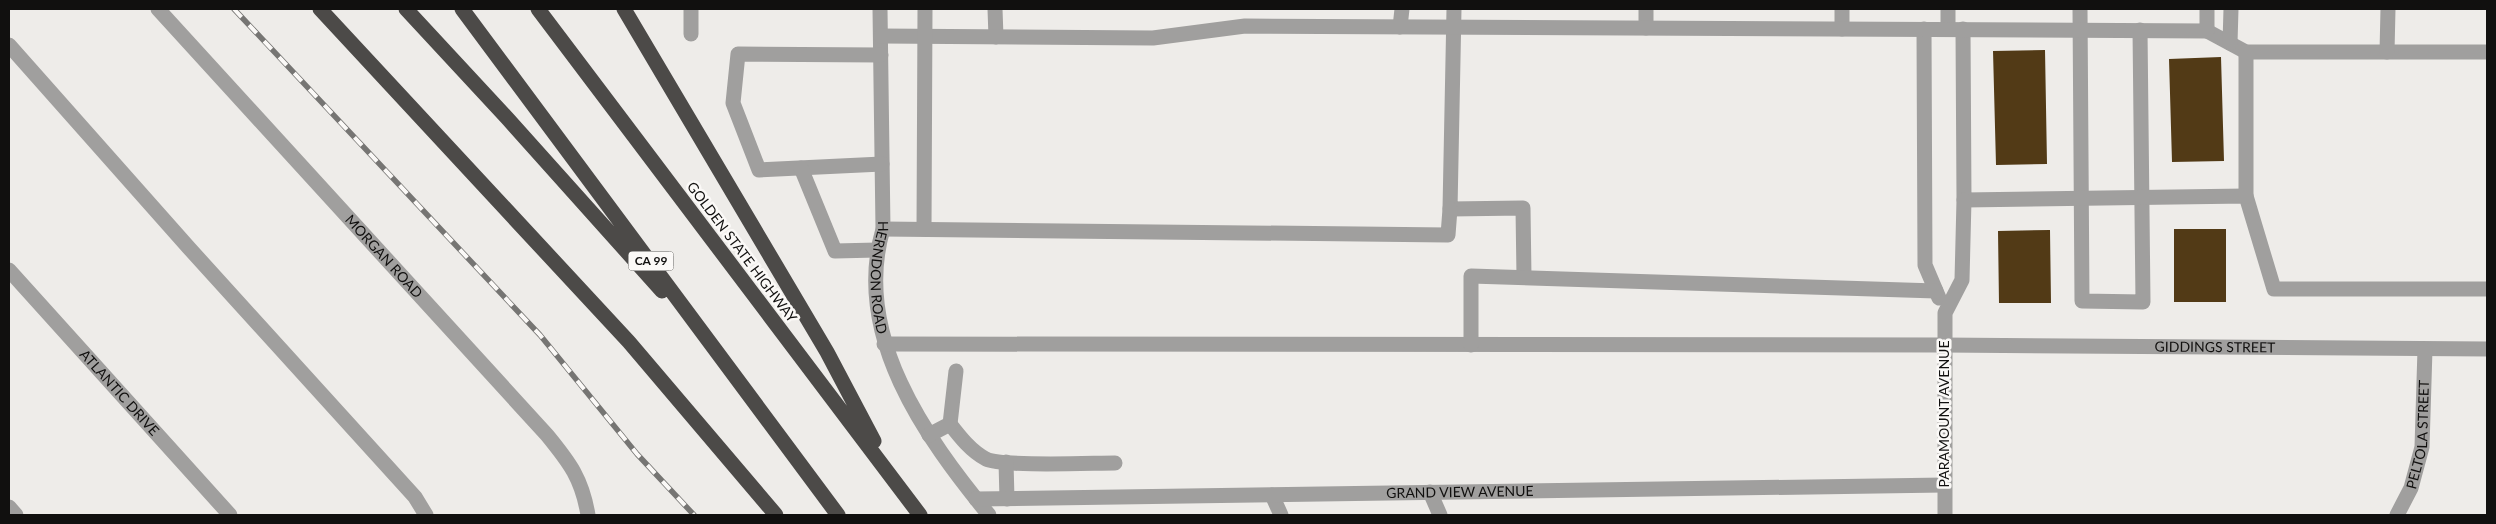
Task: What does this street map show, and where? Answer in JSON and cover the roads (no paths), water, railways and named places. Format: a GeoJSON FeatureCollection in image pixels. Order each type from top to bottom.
{"type":"FeatureCollection","features":[{"type":"Feature","properties":{"kind":"highway"},"geometry":{"type":"LineString","coordinates":[[320,9],[629,342],[776,515]]}},
{"type":"Feature","properties":{"kind":"highway"},"geometry":{"type":"LineString","coordinates":[[406,9],[508,119],[726,364]]}},
{"type":"Feature","properties":{"kind":"highway","name":"CA 99"},"geometry":{"type":"LineString","coordinates":[[462,9],[838,515]]}},
{"type":"Feature","properties":{"kind":"highway","name":"GOLDEN STATE HIGHWAY"},"geometry":{"type":"LineString","coordinates":[[538,9],[920,515]]}},
{"type":"Feature","properties":{"kind":"highway"},"geometry":{"type":"LineString","coordinates":[[624,9],[827,352],[895,483]]}},
{"type":"Feature","properties":{"kind":"street","name":"MORGAN ROAD"},"geometry":{"type":"LineString","coordinates":[[158,9],[535,421],[568,461],[584,491],[588,515]]}},
{"type":"Feature","properties":{"kind":"street"},"geometry":{"type":"LineString","coordinates":[[690,9],[691,34]]}},
{"type":"Feature","properties":{"kind":"street","name":"HERNDON ROAD"},"geometry":{"type":"LineString","coordinates":[[880,9],[883,229],[877,250],[879,312],[884,344],[909,400],[929,435],[989,515]]}},
{"type":"Feature","properties":{"kind":"street"},"geometry":{"type":"LineString","coordinates":[[924,229],[925,9]]}},
{"type":"Feature","properties":{"kind":"street"},"geometry":{"type":"LineString","coordinates":[[995,9],[996,37]]}},
{"type":"Feature","properties":{"kind":"street"},"geometry":{"type":"LineString","coordinates":[[1400,27],[1402,9]]}},
{"type":"Feature","properties":{"kind":"street"},"geometry":{"type":"LineString","coordinates":[[883,229],[1448,235],[1454,9]]}},
{"type":"Feature","properties":{"kind":"street"},"geometry":{"type":"LineString","coordinates":[[1646,9],[1646,28]]}},
{"type":"Feature","properties":{"kind":"street"},"geometry":{"type":"LineString","coordinates":[[1842,9],[1842,29]]}},
{"type":"Feature","properties":{"kind":"street"},"geometry":{"type":"LineString","coordinates":[[1945,313],[1962,280],[1964,200],[1956,29],[1948,9]]}},
{"type":"Feature","properties":{"kind":"street"},"geometry":{"type":"LineString","coordinates":[[2080,9],[2082,301],[2143,302],[2140,30]]}},
{"type":"Feature","properties":{"kind":"street"},"geometry":{"type":"LineString","coordinates":[[2207,9],[2207,31]]}},
{"type":"Feature","properties":{"kind":"street"},"geometry":{"type":"LineString","coordinates":[[2230,43],[2231,9]]}},
{"type":"Feature","properties":{"kind":"street"},"geometry":{"type":"LineString","coordinates":[[2387,52],[2388,9]]}},
{"type":"Feature","properties":{"kind":"street"},"geometry":{"type":"LineString","coordinates":[[881,36],[1153,38],[1245,26],[2140,30],[2207,31],[2246,52],[2487,52]]}},
{"type":"Feature","properties":{"kind":"street"},"geometry":{"type":"LineString","coordinates":[[1924,29],[1925,265],[1945,313]]}},
{"type":"Feature","properties":{"kind":"street"},"geometry":{"type":"LineString","coordinates":[[9,44],[189,248],[409,490],[426,515]]}},
{"type":"Feature","properties":{"kind":"street"},"geometry":{"type":"LineString","coordinates":[[2246,52],[2246,196],[2274,289],[2487,289]]}},
{"type":"Feature","properties":{"kind":"street"},"geometry":{"type":"LineString","coordinates":[[881,55],[738,54],[733,103],[759,170],[882,164]]}},
{"type":"Feature","properties":{"kind":"street"},"geometry":{"type":"LineString","coordinates":[[802,168],[835,251],[877,250]]}},
{"type":"Feature","properties":{"kind":"street"},"geometry":{"type":"LineString","coordinates":[[1964,200],[2246,196]]}},
{"type":"Feature","properties":{"kind":"street"},"geometry":{"type":"LineString","coordinates":[[1450,209],[1523,208],[1524,277]]}},
{"type":"Feature","properties":{"kind":"street","name":"ATLANTIC DRIVE"},"geometry":{"type":"LineString","coordinates":[[9,270],[230,515]]}},
{"type":"Feature","properties":{"kind":"street"},"geometry":{"type":"LineString","coordinates":[[1471,345],[1471,276],[1936,291]]}},
{"type":"Feature","properties":{"kind":"street","name":"PARAMOUNT AVENUE"},"geometry":{"type":"LineString","coordinates":[[1944,515],[1943,345],[1945,313]]}},
{"type":"Feature","properties":{"kind":"street","name":"GIDDINGS STREET"},"geometry":{"type":"LineString","coordinates":[[884,344],[1943,345],[2487,349]]}},
{"type":"Feature","properties":{"kind":"street","name":"PELTOLA STREET"},"geometry":{"type":"LineString","coordinates":[[2397,515],[2416,473],[2422,447],[2425,349]]}},
{"type":"Feature","properties":{"kind":"street"},"geometry":{"type":"LineString","coordinates":[[956,371],[950,424],[972,449],[988,460],[1006,462],[1115,463]]}},
{"type":"Feature","properties":{"kind":"street"},"geometry":{"type":"LineString","coordinates":[[929,435],[950,424]]}},
{"type":"Feature","properties":{"kind":"street"},"geometry":{"type":"LineString","coordinates":[[1006,462],[1007,499]]}},
{"type":"Feature","properties":{"kind":"street","name":"GRAND VIEW AVENUE"},"geometry":{"type":"LineString","coordinates":[[976,499],[1944,485]]}},
{"type":"Feature","properties":{"kind":"street"},"geometry":{"type":"LineString","coordinates":[[1430,492],[1440,515]]}},
{"type":"Feature","properties":{"kind":"street"},"geometry":{"type":"LineString","coordinates":[[1272,495],[1281,515]]}},
{"type":"Feature","properties":{"kind":"street"},"geometry":{"type":"LineString","coordinates":[[9,507],[16,515]]}},
{"type":"Feature","properties":{"kind":"railway"},"geometry":{"type":"LineString","coordinates":[[234,9],[540,335],[637,454],[694,515]]}}]}
